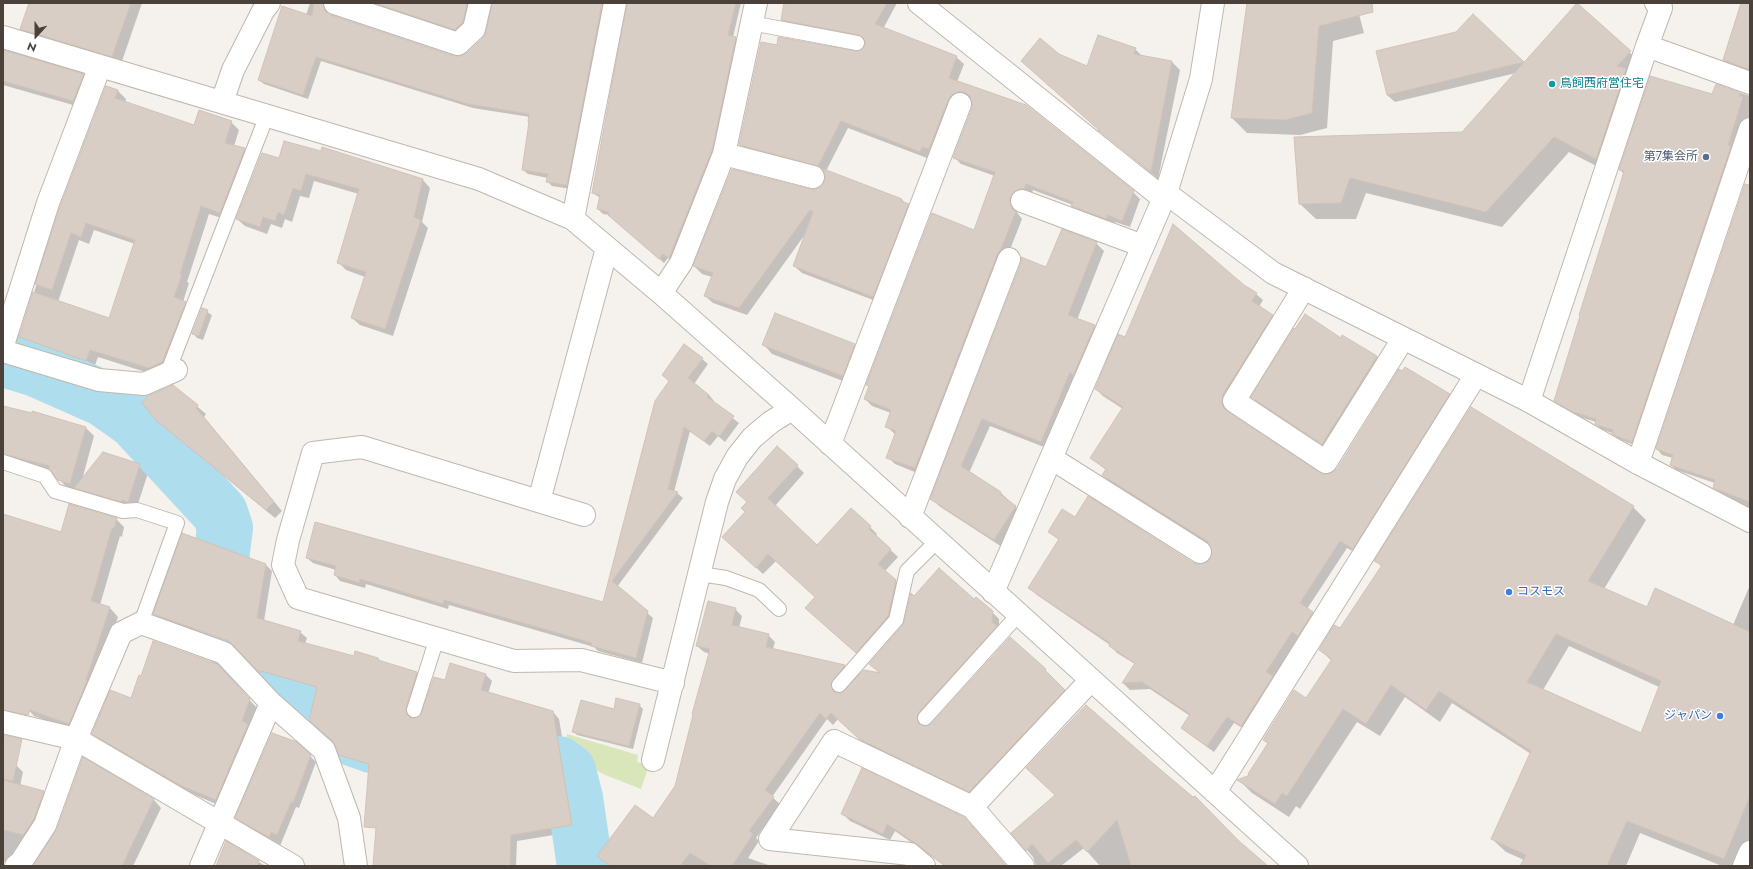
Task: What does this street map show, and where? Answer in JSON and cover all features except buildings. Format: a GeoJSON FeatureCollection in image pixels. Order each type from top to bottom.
{"type":"FeatureCollection","features":[{"type":"Feature","properties":{"kind":"street"},"geometry":{"type":"LineString","coordinates":[[222,102],[233,70],[263,11],[269,3]]}},
{"type":"Feature","properties":{"kind":"street"},"geometry":{"type":"LineString","coordinates":[[335,3],[458,44],[474,30],[480,3]]}},
{"type":"Feature","properties":{"kind":"street"},"geometry":{"type":"LineString","coordinates":[[573,219],[615,3]]}},
{"type":"Feature","properties":{"kind":"street"},"geometry":{"type":"LineString","coordinates":[[919,3],[1165,196],[1273,273],[1529,401],[1638,463],[1750,521]]}},
{"type":"Feature","properties":{"kind":"street"},"geometry":{"type":"LineString","coordinates":[[993,592],[1165,196],[1201,79],[1212,3]]}},
{"type":"Feature","properties":{"kind":"street"},"geometry":{"type":"LineString","coordinates":[[1529,401],[1661,8],[1656,3]]}},
{"type":"Feature","properties":{"kind":"street"},"geometry":{"type":"LineString","coordinates":[[661,292],[681,263],[724,154],[754,13]]}},
{"type":"Feature","properties":{"kind":"street"},"geometry":{"type":"LineString","coordinates":[[3,37],[479,179],[573,219],[661,292],[792,409],[1297,866]]}},
{"type":"Feature","properties":{"kind":"street"},"geometry":{"type":"LineString","coordinates":[[1647,46],[1750,83]]}},
{"type":"Feature","properties":{"kind":"street"},"geometry":{"type":"LineString","coordinates":[[3,345],[48,203],[100,66]]}},
{"type":"Feature","properties":{"kind":"street"},"geometry":{"type":"LineString","coordinates":[[830,444],[960,104]]}},
{"type":"Feature","properties":{"kind":"street"},"geometry":{"type":"LineString","coordinates":[[1638,463],[1750,129]]}},
{"type":"Feature","properties":{"kind":"street"},"geometry":{"type":"LineString","coordinates":[[724,154],[813,177]]}},
{"type":"Feature","properties":{"kind":"street"},"geometry":{"type":"LineString","coordinates":[[1022,201],[1143,246]]}},
{"type":"Feature","properties":{"kind":"street"},"geometry":{"type":"LineString","coordinates":[[539,501],[607,248]]}},
{"type":"Feature","properties":{"kind":"street"},"geometry":{"type":"LineString","coordinates":[[910,517],[1009,259]]}},
{"type":"Feature","properties":{"kind":"street"},"geometry":{"type":"LineString","coordinates":[[1304,288],[1234,402],[1326,462],[1403,338]]}},
{"type":"Feature","properties":{"kind":"street"},"geometry":{"type":"LineString","coordinates":[[3,351],[100,380],[144,384],[172,372]]}},
{"type":"Feature","properties":{"kind":"street"},"geometry":{"type":"LineString","coordinates":[[1215,792],[1476,375]]}},
{"type":"Feature","properties":{"kind":"street"},"geometry":{"type":"LineString","coordinates":[[653,760],[717,502],[725,479],[737,457],[752,438],[771,422],[792,409]]}},
{"type":"Feature","properties":{"kind":"street"},"geometry":{"type":"LineString","coordinates":[[584,515],[362,447],[314,453],[288,540],[283,565],[298,598],[514,661],[581,660],[673,683]]}},
{"type":"Feature","properties":{"kind":"street"},"geometry":{"type":"LineString","coordinates":[[1052,458],[1200,552]]}},
{"type":"Feature","properties":{"kind":"street"},"geometry":{"type":"LineString","coordinates":[[16,866],[21,862],[45,825],[76,739],[122,633],[141,623],[224,653],[271,703],[324,750],[349,818],[356,866]]}},
{"type":"Feature","properties":{"kind":"street"},"geometry":{"type":"LineString","coordinates":[[972,807],[1091,680]]}},
{"type":"Feature","properties":{"kind":"street"},"geometry":{"type":"LineString","coordinates":[[201,866],[271,703]]}},
{"type":"Feature","properties":{"kind":"street"},"geometry":{"type":"LineString","coordinates":[[3,722],[76,739],[220,823],[286,864]]}},
{"type":"Feature","properties":{"kind":"street"},"geometry":{"type":"LineString","coordinates":[[924,866],[910,854],[770,840],[834,741],[972,807],[1023,866]]}},
{"type":"Feature","properties":{"kind":"street"},"geometry":{"type":"LineString","coordinates":[[1744,866],[1750,852]]}},
{"type":"Feature","properties":{"kind":"lane"},"geometry":{"type":"LineString","coordinates":[[754,13],[857,43]]}},
{"type":"Feature","properties":{"kind":"lane"},"geometry":{"type":"LineString","coordinates":[[172,372],[267,115]]}},
{"type":"Feature","properties":{"kind":"lane"},"geometry":{"type":"LineString","coordinates":[[3,462],[45,476],[55,491],[123,510],[137,510],[176,523],[141,623]]}},
{"type":"Feature","properties":{"kind":"lane"},"geometry":{"type":"LineString","coordinates":[[839,685],[896,620],[907,571],[937,541]]}},
{"type":"Feature","properties":{"kind":"lane"},"geometry":{"type":"LineString","coordinates":[[700,574],[726,578],[759,590],[779,609]]}},
{"type":"Feature","properties":{"kind":"lane"},"geometry":{"type":"LineString","coordinates":[[925,718],[1018,614]]}},
{"type":"Feature","properties":{"kind":"lane"},"geometry":{"type":"LineString","coordinates":[[414,710],[437,638]]}},
{"type":"Feature","properties":{"kind":"green space"},"geometry":{"type":"Polygon","coordinates":[[[567,734],[638,755],[637,762],[649,765],[641,789],[603,774],[564,750],[567,734]]]}},
{"type":"Feature","properties":{"kind":"waterway"},"geometry":{"type":"LineString","coordinates":[[3,359],[34,368],[104,399],[135,421],[220,513],[225,528],[217,590],[217,607],[227,638],[324,728],[372,745],[379,746]]}},
{"type":"Feature","properties":{"kind":"waterway"},"geometry":{"type":"LineString","coordinates":[[486,757],[558,764],[568,771],[575,798],[585,866]]}},
{"type":"Feature","properties":{"kind":"place","name":"鳥飼西府営住宅"},"geometry":{"type":"Point","coordinates":[1552,84]}},
{"type":"Feature","properties":{"kind":"place","name":"第7集会所"},"geometry":{"type":"Point","coordinates":[1706,157]}},
{"type":"Feature","properties":{"kind":"place","name":"コスモス"},"geometry":{"type":"Point","coordinates":[1509,592]}},
{"type":"Feature","properties":{"kind":"place","name":"ジャパン"},"geometry":{"type":"Point","coordinates":[1720,716]}}]}
